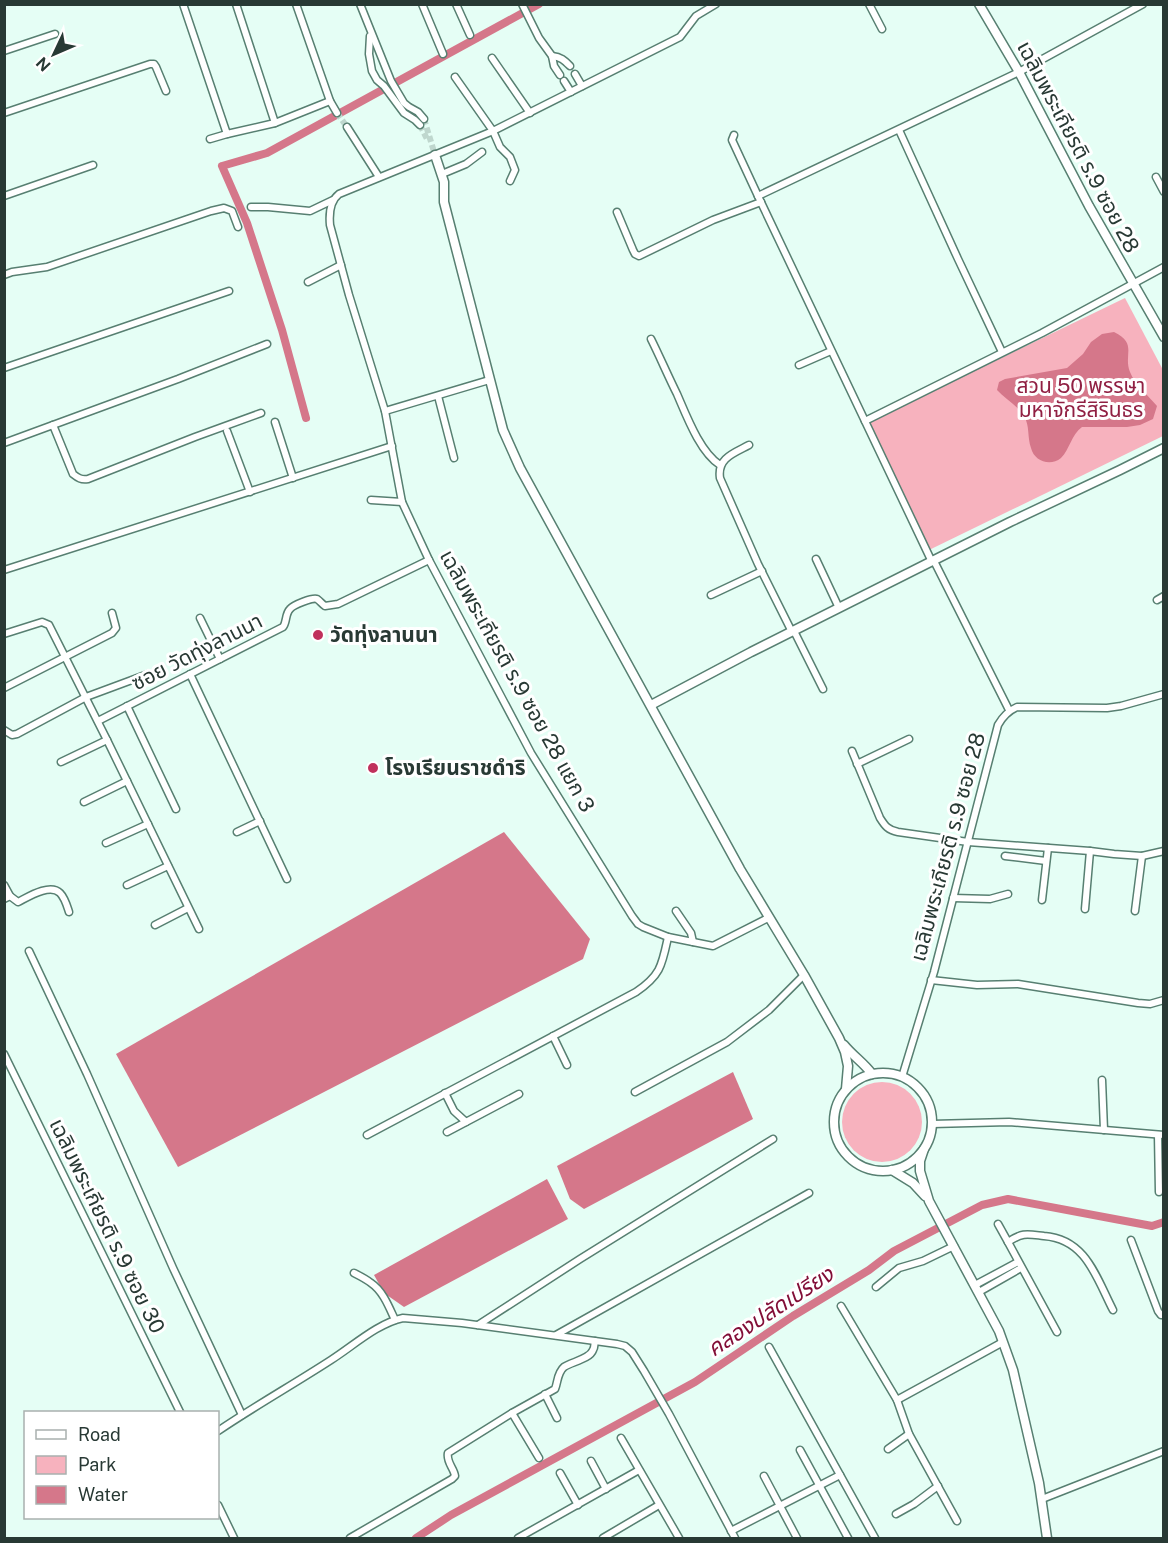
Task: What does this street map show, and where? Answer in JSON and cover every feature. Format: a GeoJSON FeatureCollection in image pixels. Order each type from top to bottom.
{"type":"FeatureCollection","features":[{"type":"Feature","properties":{"kind":"main road","name":"เฉลิมพระเกียรติ ร.9 ซอย 28"},"geometry":{"type":"LineString","coordinates":[[979,4],[1019,72],[1132,284],[1164,337]]}},
{"type":"Feature","properties":{"kind":"main road"},"geometry":{"type":"LineString","coordinates":[[435,155],[444,182],[444,202],[503,430],[520,468],[740,869],[839,1038],[848,1066],[846,1089]]}},
{"type":"Feature","properties":{"kind":"main road"},"geometry":{"type":"LineString","coordinates":[[651,705],[1010,522],[1164,448]]}},
{"type":"Feature","properties":{"kind":"main road"},"geometry":{"type":"LineString","coordinates":[[839,1038],[872,1074]]}},
{"type":"Feature","properties":{"kind":"main road"},"geometry":{"type":"LineString","coordinates":[[924,1149],[912,1162],[892,1170],[878,1171],[860,1166],[844,1153],[839,1145],[834,1116],[840,1097],[858,1080],[872,1074],[902,1077],[924,1096],[932,1124],[928,1141],[920,1161],[920,1171],[929,1201],[1004,1342],[1013,1370],[1042,1499],[1047,1539]]}},
{"type":"Feature","properties":{"kind":"main road"},"geometry":{"type":"LineString","coordinates":[[892,1170],[913,1183],[929,1201]]}},
{"type":"Feature","properties":{"kind":"street"},"geometry":{"type":"LineString","coordinates":[[183,4],[227,134]]}},
{"type":"Feature","properties":{"kind":"street"},"geometry":{"type":"LineString","coordinates":[[236,4],[275,123]]}},
{"type":"Feature","properties":{"kind":"street"},"geometry":{"type":"LineString","coordinates":[[296,4],[330,101],[337,113]]}},
{"type":"Feature","properties":{"kind":"street"},"geometry":{"type":"LineString","coordinates":[[360,4],[404,112],[422,122]]}},
{"type":"Feature","properties":{"kind":"street"},"geometry":{"type":"LineString","coordinates":[[422,4],[442,54]]}},
{"type":"Feature","properties":{"kind":"street"},"geometry":{"type":"LineString","coordinates":[[456,4],[470,35]]}},
{"type":"Feature","properties":{"kind":"street"},"geometry":{"type":"LineString","coordinates":[[869,4],[882,29]]}},
{"type":"Feature","properties":{"kind":"street"},"geometry":{"type":"LineString","coordinates":[[616,212],[635,254],[639,256],[1019,72],[1143,4]]}},
{"type":"Feature","properties":{"kind":"street"},"geometry":{"type":"LineString","coordinates":[[251,207],[310,211],[333,200],[339,194],[493,131],[680,37],[696,16],[714,5]]}},
{"type":"Feature","properties":{"kind":"street"},"geometry":{"type":"LineString","coordinates":[[522,6],[539,38],[552,56],[554,66],[571,92]]}},
{"type":"Feature","properties":{"kind":"street"},"geometry":{"type":"LineString","coordinates":[[370,32],[370,64],[377,80],[396,95]]}},
{"type":"Feature","properties":{"kind":"street"},"geometry":{"type":"LineString","coordinates":[[4,51],[55,34]]}},
{"type":"Feature","properties":{"kind":"street"},"geometry":{"type":"LineString","coordinates":[[552,56],[563,59],[570,66]]}},
{"type":"Feature","properties":{"kind":"street"},"geometry":{"type":"LineString","coordinates":[[492,58],[530,113]]}},
{"type":"Feature","properties":{"kind":"street"},"geometry":{"type":"LineString","coordinates":[[4,113],[150,64],[156,67],[166,91]]}},
{"type":"Feature","properties":{"kind":"street"},"geometry":{"type":"LineString","coordinates":[[575,74],[582,86]]}},
{"type":"Feature","properties":{"kind":"street"},"geometry":{"type":"LineString","coordinates":[[455,77],[493,131],[500,147],[510,157],[515,170],[510,181]]}},
{"type":"Feature","properties":{"kind":"street"},"geometry":{"type":"LineString","coordinates":[[210,139],[275,123],[330,101]]}},
{"type":"Feature","properties":{"kind":"street"},"geometry":{"type":"LineString","coordinates":[[347,127],[380,177]]}},
{"type":"Feature","properties":{"kind":"street"},"geometry":{"type":"LineString","coordinates":[[899,130],[1002,352]]}},
{"type":"Feature","properties":{"kind":"street"},"geometry":{"type":"LineString","coordinates":[[734,135],[732,140],[864,421],[1009,710],[1028,706],[1107,708],[1164,694]]}},
{"type":"Feature","properties":{"kind":"street"},"geometry":{"type":"LineString","coordinates":[[442,174],[466,164],[482,152]]}},
{"type":"Feature","properties":{"kind":"street"},"geometry":{"type":"LineString","coordinates":[[4,196],[93,165]]}},
{"type":"Feature","properties":{"kind":"street"},"geometry":{"type":"LineString","coordinates":[[1156,177],[1164,192]]}},
{"type":"Feature","properties":{"kind":"street","name":"เฉลิมพระเกียรติ ร.9 ซอย 28 แยก 3"},"geometry":{"type":"LineString","coordinates":[[333,200],[330,225],[385,411],[402,502],[429,560],[531,753],[626,906],[642,927],[668,937],[713,946],[768,918]]}},
{"type":"Feature","properties":{"kind":"street"},"geometry":{"type":"LineString","coordinates":[[4,275],[47,267],[224,208],[232,210],[238,227]]}},
{"type":"Feature","properties":{"kind":"street"},"geometry":{"type":"LineString","coordinates":[[308,282],[341,265]]}},
{"type":"Feature","properties":{"kind":"street"},"geometry":{"type":"LineString","coordinates":[[864,421],[1042,333],[1164,267]]}},
{"type":"Feature","properties":{"kind":"street"},"geometry":{"type":"LineString","coordinates":[[4,368],[229,291]]}},
{"type":"Feature","properties":{"kind":"street"},"geometry":{"type":"LineString","coordinates":[[651,339],[684,413],[704,449],[712,460],[720,465]]}},
{"type":"Feature","properties":{"kind":"street"},"geometry":{"type":"LineString","coordinates":[[4,443],[267,344]]}},
{"type":"Feature","properties":{"kind":"street"},"geometry":{"type":"LineString","coordinates":[[799,366],[831,351]]}},
{"type":"Feature","properties":{"kind":"street"},"geometry":{"type":"LineString","coordinates":[[385,411],[489,380]]}},
{"type":"Feature","properties":{"kind":"street"},"geometry":{"type":"LineString","coordinates":[[438,396],[454,458]]}},
{"type":"Feature","properties":{"kind":"street"},"geometry":{"type":"LineString","coordinates":[[53,425],[73,474],[82,480],[261,413]]}},
{"type":"Feature","properties":{"kind":"street"},"geometry":{"type":"LineString","coordinates":[[275,422],[293,478]]}},
{"type":"Feature","properties":{"kind":"street"},"geometry":{"type":"LineString","coordinates":[[227,431],[250,492]]}},
{"type":"Feature","properties":{"kind":"street"},"geometry":{"type":"LineString","coordinates":[[749,445],[729,456],[720,465],[720,478],[762,571],[823,689]]}},
{"type":"Feature","properties":{"kind":"street"},"geometry":{"type":"LineString","coordinates":[[4,570],[392,446]]}},
{"type":"Feature","properties":{"kind":"street"},"geometry":{"type":"LineString","coordinates":[[371,500],[402,502]]}},
{"type":"Feature","properties":{"kind":"street"},"geometry":{"type":"LineString","coordinates":[[816,559],[839,608]]}},
{"type":"Feature","properties":{"kind":"street","name":"ซอย วัดทุ่งลานนา"},"geometry":{"type":"LineString","coordinates":[[98,721],[283,627],[288,611],[294,606],[313,598],[325,606],[338,604],[429,560]]}},
{"type":"Feature","properties":{"kind":"street"},"geometry":{"type":"LineString","coordinates":[[711,595],[762,571]]}},
{"type":"Feature","properties":{"kind":"street"},"geometry":{"type":"LineString","coordinates":[[1157,600],[1164,596]]}},
{"type":"Feature","properties":{"kind":"street"},"geometry":{"type":"LineString","coordinates":[[4,688],[112,633],[116,628],[112,613]]}},
{"type":"Feature","properties":{"kind":"street"},"geometry":{"type":"LineString","coordinates":[[200,618],[220,659]]}},
{"type":"Feature","properties":{"kind":"street"},"geometry":{"type":"LineString","coordinates":[[4,634],[42,622],[46,623],[66,657],[128,781],[199,930]]}},
{"type":"Feature","properties":{"kind":"street"},"geometry":{"type":"LineString","coordinates":[[4,730],[12,735],[17,734],[86,697],[148,674]]}},
{"type":"Feature","properties":{"kind":"street"},"geometry":{"type":"LineString","coordinates":[[190,674],[287,879]]}},
{"type":"Feature","properties":{"kind":"street"},"geometry":{"type":"LineString","coordinates":[[127,706],[176,809]]}},
{"type":"Feature","properties":{"kind":"street","name":"เฉลิมพระเกียรติ ร.9 ซอย 28"},"geometry":{"type":"LineString","coordinates":[[902,1077],[931,980],[999,725],[1009,710]]}},
{"type":"Feature","properties":{"kind":"street"},"geometry":{"type":"LineString","coordinates":[[857,764],[909,739]]}},
{"type":"Feature","properties":{"kind":"street"},"geometry":{"type":"LineString","coordinates":[[61,762],[107,740]]}},
{"type":"Feature","properties":{"kind":"street"},"geometry":{"type":"LineString","coordinates":[[852,751],[880,818],[884,826],[890,830],[968,842],[1142,856],[1164,851]]}},
{"type":"Feature","properties":{"kind":"street"},"geometry":{"type":"LineString","coordinates":[[84,802],[128,781]]}},
{"type":"Feature","properties":{"kind":"street"},"geometry":{"type":"LineString","coordinates":[[237,832],[260,822]]}},
{"type":"Feature","properties":{"kind":"street"},"geometry":{"type":"LineString","coordinates":[[106,843],[148,824]]}},
{"type":"Feature","properties":{"kind":"street"},"geometry":{"type":"LineString","coordinates":[[1042,900],[1048,848]]}},
{"type":"Feature","properties":{"kind":"street"},"geometry":{"type":"LineString","coordinates":[[1085,909],[1090,851]]}},
{"type":"Feature","properties":{"kind":"street"},"geometry":{"type":"LineString","coordinates":[[1005,856],[1046,861]]}},
{"type":"Feature","properties":{"kind":"street"},"geometry":{"type":"LineString","coordinates":[[1135,911],[1142,856]]}},
{"type":"Feature","properties":{"kind":"street"},"geometry":{"type":"LineString","coordinates":[[127,885],[168,866]]}},
{"type":"Feature","properties":{"kind":"street"},"geometry":{"type":"LineString","coordinates":[[4,885],[7,898],[18,902],[50,889],[55,890],[60,893],[69,912]]}},
{"type":"Feature","properties":{"kind":"street"},"geometry":{"type":"LineString","coordinates":[[953,898],[990,899],[1008,894]]}},
{"type":"Feature","properties":{"kind":"street"},"geometry":{"type":"LineString","coordinates":[[155,926],[188,908]]}},
{"type":"Feature","properties":{"kind":"street"},"geometry":{"type":"LineString","coordinates":[[676,911],[691,933],[693,942]]}},
{"type":"Feature","properties":{"kind":"street"},"geometry":{"type":"LineString","coordinates":[[367,1135],[636,992],[648,983],[663,964],[668,937]]}},
{"type":"Feature","properties":{"kind":"street"},"geometry":{"type":"LineString","coordinates":[[29,951],[242,1415]]}},
{"type":"Feature","properties":{"kind":"street"},"geometry":{"type":"LineString","coordinates":[[635,1092],[727,1042],[769,1010],[804,975]]}},
{"type":"Feature","properties":{"kind":"street"},"geometry":{"type":"LineString","coordinates":[[931,980],[977,985],[1018,984],[1138,1003],[1150,1004],[1164,1000]]}},
{"type":"Feature","properties":{"kind":"street"},"geometry":{"type":"LineString","coordinates":[[553,1036],[567,1065]]}},
{"type":"Feature","properties":{"kind":"street","name":"เฉลิมพระเกียรติ ร.9 ซอย 30"},"geometry":{"type":"LineString","coordinates":[[4,1054],[179,1411]]}},
{"type":"Feature","properties":{"kind":"street"},"geometry":{"type":"LineString","coordinates":[[1102,1080],[1104,1130]]}},
{"type":"Feature","properties":{"kind":"street"},"geometry":{"type":"LineString","coordinates":[[445,1093],[454,1110],[466,1122]]}},
{"type":"Feature","properties":{"kind":"street"},"geometry":{"type":"LineString","coordinates":[[447,1132],[519,1094]]}},
{"type":"Feature","properties":{"kind":"street"},"geometry":{"type":"LineString","coordinates":[[932,1124],[1009,1122],[1161,1135],[1159,1192]]}},
{"type":"Feature","properties":{"kind":"street"},"geometry":{"type":"LineString","coordinates":[[477,1325],[773,1139]]}},
{"type":"Feature","properties":{"kind":"street"},"geometry":{"type":"LineString","coordinates":[[555,1336],[809,1193]]}},
{"type":"Feature","properties":{"kind":"street"},"geometry":{"type":"LineString","coordinates":[[998,1224],[1057,1332]]}},
{"type":"Feature","properties":{"kind":"street"},"geometry":{"type":"LineString","coordinates":[[1008,1242],[1024,1234],[1053,1236],[1065,1240],[1089,1262],[1113,1310]]}},
{"type":"Feature","properties":{"kind":"street"},"geometry":{"type":"LineString","coordinates":[[1131,1240],[1158,1311],[1164,1315]]}},
{"type":"Feature","properties":{"kind":"street"},"geometry":{"type":"LineString","coordinates":[[876,1287],[899,1268],[923,1261],[954,1246]]}},
{"type":"Feature","properties":{"kind":"street"},"geometry":{"type":"LineString","coordinates":[[977,1288],[1020,1265]]}},
{"type":"Feature","properties":{"kind":"street"},"geometry":{"type":"LineString","coordinates":[[354,1273],[373,1283],[388,1304],[395,1320]]}},
{"type":"Feature","properties":{"kind":"street"},"geometry":{"type":"LineString","coordinates":[[841,1306],[897,1400],[909,1434],[957,1521]]}},
{"type":"Feature","properties":{"kind":"street"},"geometry":{"type":"LineString","coordinates":[[219,1430],[333,1359],[376,1329],[403,1318],[477,1325],[625,1346],[635,1356],[651,1382],[735,1539]]}},
{"type":"Feature","properties":{"kind":"street"},"geometry":{"type":"LineString","coordinates":[[350,1539],[453,1479],[455,1472],[448,1461],[448,1453],[555,1389],[559,1375],[564,1368],[590,1354],[595,1341]]}},
{"type":"Feature","properties":{"kind":"street"},"geometry":{"type":"LineString","coordinates":[[897,1400],[1004,1342]]}},
{"type":"Feature","properties":{"kind":"street"},"geometry":{"type":"LineString","coordinates":[[769,1347],[875,1539]]}},
{"type":"Feature","properties":{"kind":"street"},"geometry":{"type":"LineString","coordinates":[[545,1394],[557,1418]]}},
{"type":"Feature","properties":{"kind":"street"},"geometry":{"type":"LineString","coordinates":[[512,1413],[539,1458]]}},
{"type":"Feature","properties":{"kind":"street"},"geometry":{"type":"LineString","coordinates":[[888,1449],[909,1434]]}},
{"type":"Feature","properties":{"kind":"street"},"geometry":{"type":"LineString","coordinates":[[621,1438],[679,1539]]}},
{"type":"Feature","properties":{"kind":"street"},"geometry":{"type":"LineString","coordinates":[[800,1450],[848,1539]]}},
{"type":"Feature","properties":{"kind":"street"},"geometry":{"type":"LineString","coordinates":[[1042,1499],[1164,1451]]}},
{"type":"Feature","properties":{"kind":"street"},"geometry":{"type":"LineString","coordinates":[[591,1461],[606,1489]]}},
{"type":"Feature","properties":{"kind":"street"},"geometry":{"type":"LineString","coordinates":[[518,1539],[639,1470]]}},
{"type":"Feature","properties":{"kind":"street"},"geometry":{"type":"LineString","coordinates":[[560,1473],[578,1505]]}},
{"type":"Feature","properties":{"kind":"street"},"geometry":{"type":"LineString","coordinates":[[731,1532],[840,1475]]}},
{"type":"Feature","properties":{"kind":"street"},"geometry":{"type":"LineString","coordinates":[[764,1476],[797,1539]]}},
{"type":"Feature","properties":{"kind":"street"},"geometry":{"type":"LineString","coordinates":[[896,1514],[938,1486]]}},
{"type":"Feature","properties":{"kind":"street"},"geometry":{"type":"LineString","coordinates":[[603,1539],[659,1505]]}},
{"type":"Feature","properties":{"kind":"street"},"geometry":{"type":"LineString","coordinates":[[219,1507],[234,1539]]}},
{"type":"Feature","properties":{"kind":"green space","name":"สวน 50 พรรษา มหาจักรีสิรินธร"},"geometry":{"type":"Polygon","coordinates":[[[1125,298],[1163,370],[1163,436],[927,551],[867,423],[1125,298]]]}},
{"type":"Feature","properties":{"kind":"green space"},"geometry":{"type":"Polygon","coordinates":[[[874,1082],[890,1082],[911,1093],[922,1114],[922,1130],[911,1151],[890,1162],[874,1162],[860,1156],[848,1144],[842,1130],[842,1114],[848,1100],[860,1088],[874,1082]]]}},
{"type":"Feature","properties":{"kind":"water"},"geometry":{"type":"Polygon","coordinates":[[[1114,332],[1121,336],[1128,345],[1128,366],[1132,377],[1157,406],[1153,419],[1140,425],[1127,427],[1082,427],[1057,461],[1047,462],[1039,459],[1031,448],[1024,416],[997,390],[999,382],[1067,368],[1083,354],[1091,342],[1102,334],[1114,332]]]}},
{"type":"Feature","properties":{"kind":"water"},"geometry":{"type":"Polygon","coordinates":[[[504,832],[590,939],[583,959],[178,1167],[116,1054],[504,832]]]}},
{"type":"Feature","properties":{"kind":"water"},"geometry":{"type":"Polygon","coordinates":[[[733,1072],[753,1119],[584,1209],[570,1199],[557,1166],[733,1072]]]}},
{"type":"Feature","properties":{"kind":"water"},"geometry":{"type":"Polygon","coordinates":[[[547,1179],[568,1219],[404,1307],[384,1293],[374,1275],[547,1179]]]}},
{"type":"Feature","properties":{"kind":"waterway"},"geometry":{"type":"LineString","coordinates":[[306,418],[282,330],[247,223],[222,166],[267,153],[539,4]]}},
{"type":"Feature","properties":{"kind":"waterway","name":"คลองปลัดเปรียง"},"geometry":{"type":"LineString","coordinates":[[416,1538],[451,1515],[695,1382],[793,1316],[869,1270],[894,1251],[982,1205],[1008,1199],[1152,1226],[1164,1222]]}},
{"type":"Feature","properties":{"kind":"tunnel"},"geometry":{"type":"LineString","coordinates":[[337,113],[347,127]]}},
{"type":"Feature","properties":{"kind":"tunnel"},"geometry":{"type":"LineString","coordinates":[[424,119],[435,155]]}},
{"type":"Feature","properties":{"kind":"tunnel"},"geometry":{"type":"LineString","coordinates":[[420,125],[428,141]]}},
{"type":"Feature","properties":{"kind":"place","name":"วัดทุ่งลานนา"},"geometry":{"type":"Point","coordinates":[318,635]}},
{"type":"Feature","properties":{"kind":"place","name":"โรงเรียนราชดำริ"},"geometry":{"type":"Point","coordinates":[373,768]}}]}
